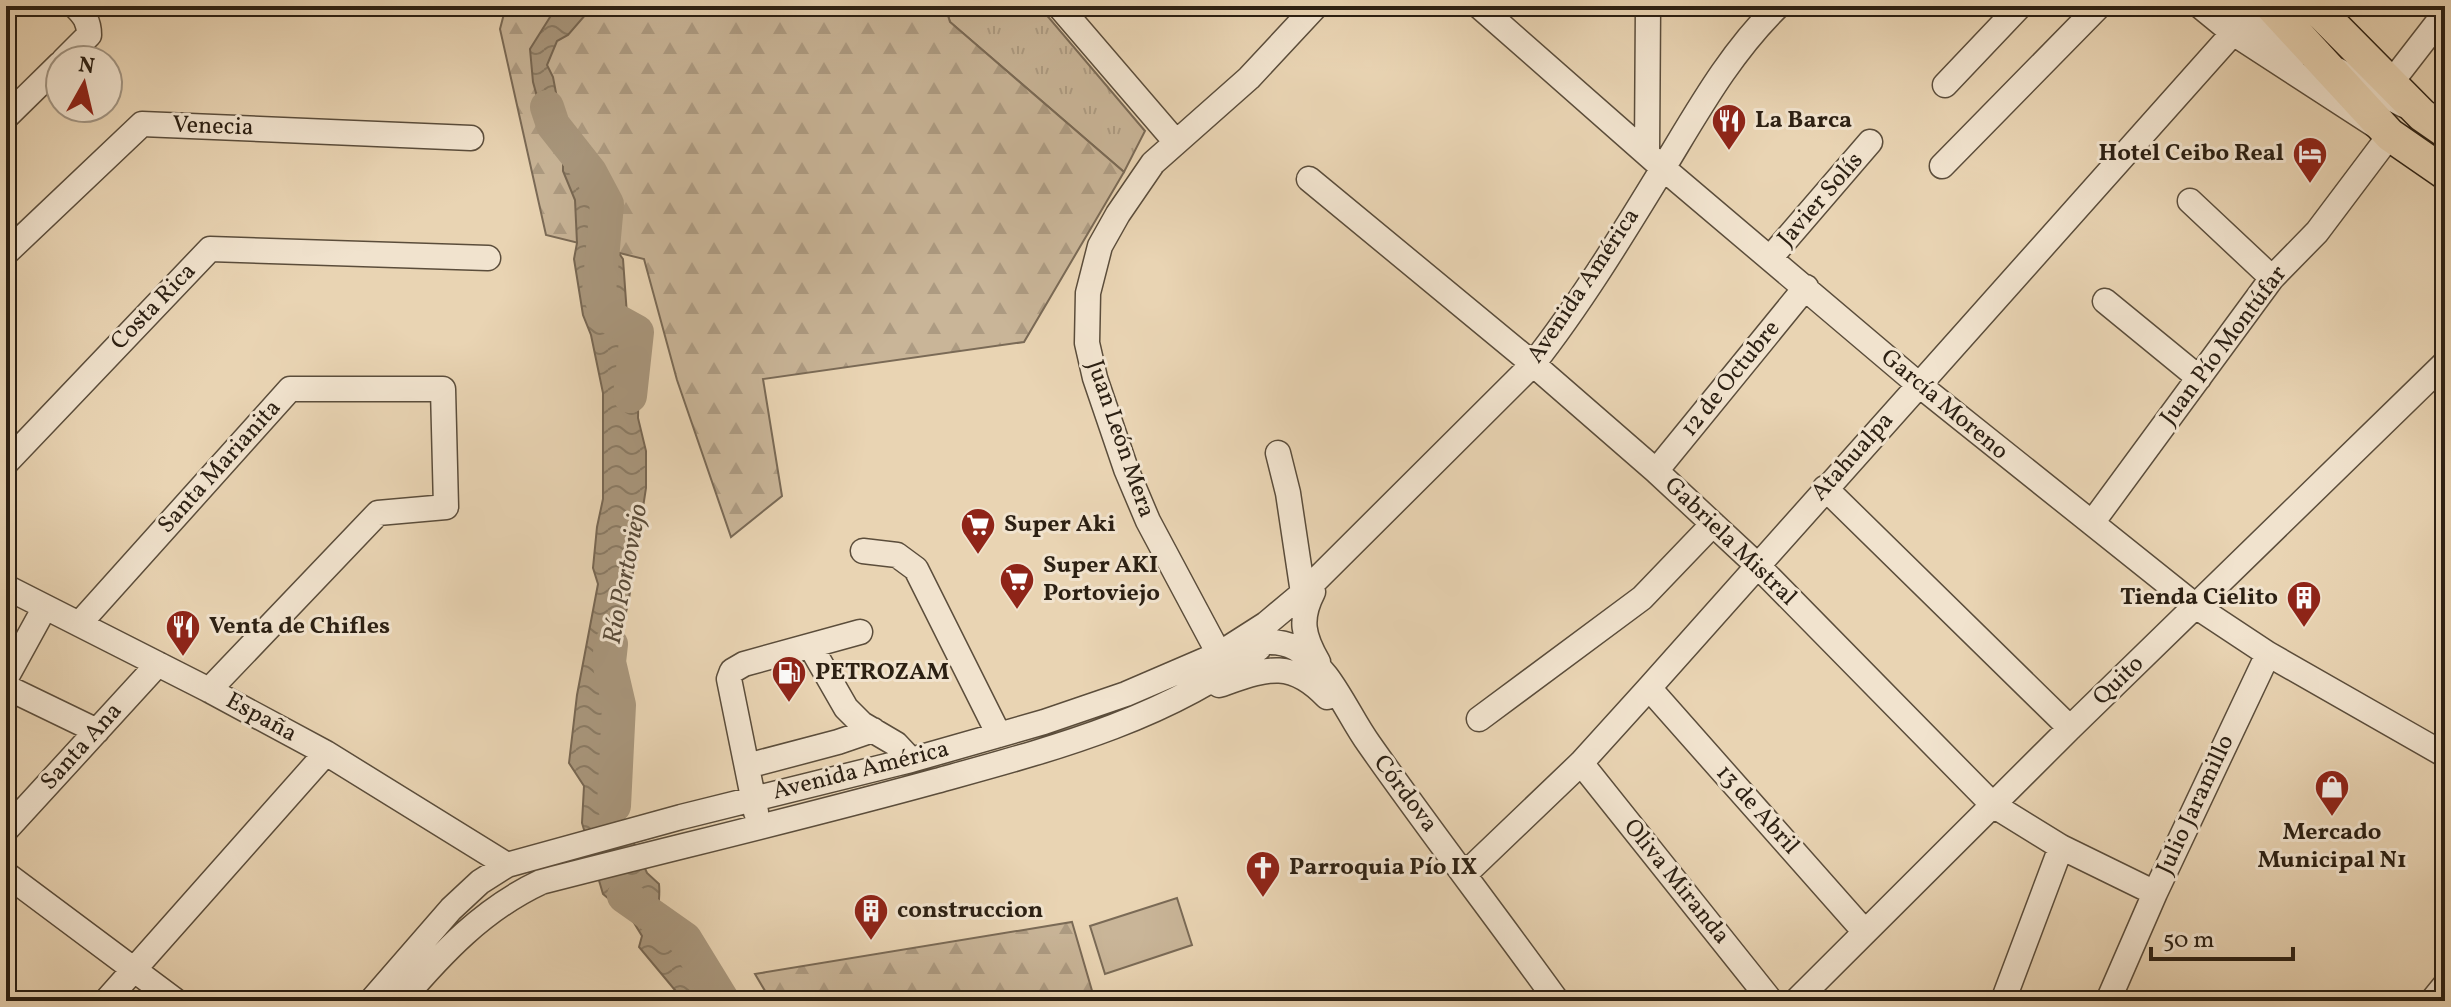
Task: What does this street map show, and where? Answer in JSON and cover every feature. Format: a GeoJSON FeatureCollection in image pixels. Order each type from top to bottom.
{"type":"FeatureCollection","features":[{"type":"Feature","properties":{"kind":"main road"},"geometry":{"type":"LineString","coordinates":[[2271,6],[2390,135],[2445,173]]}},
{"type":"Feature","properties":{"kind":"main road"},"geometry":{"type":"LineString","coordinates":[[2314,6],[2390,84],[2434,123]]}},
{"type":"Feature","properties":{"kind":"street"},"geometry":{"type":"LineString","coordinates":[[75,6],[85,16],[89,26],[89,35],[80,44]]}},
{"type":"Feature","properties":{"kind":"street"},"geometry":{"type":"LineString","coordinates":[[1059,6],[1175,141]]}},
{"type":"Feature","properties":{"kind":"street","name":"Juan León Mera"},"geometry":{"type":"LineString","coordinates":[[1219,654],[1133,487],[1095,378],[1087,343],[1088,293],[1100,246],[1153,163],[1249,78],[1316,6]]}},
{"type":"Feature","properties":{"kind":"street"},"geometry":{"type":"LineString","coordinates":[[1648,6],[1655,160]]}},
{"type":"Feature","properties":{"kind":"street","name":"Avenida América"},"geometry":{"type":"LineString","coordinates":[[401,1001],[441,956],[481,919],[509,898],[541,882],[884,795],[1060,745],[1168,703],[1218,677],[1267,642],[1308,592],[1533,364],[1558,331],[1655,160],[1733,56],[1778,6]]}},
{"type":"Feature","properties":{"kind":"street"},"geometry":{"type":"LineString","coordinates":[[1945,85],[2020,6]]}},
{"type":"Feature","properties":{"kind":"street"},"geometry":{"type":"LineString","coordinates":[[1942,166],[2099,6]]}},
{"type":"Feature","properties":{"kind":"street"},"geometry":{"type":"LineString","coordinates":[[2200,6],[2233,33],[2390,135]]}},
{"type":"Feature","properties":{"kind":"street"},"geometry":{"type":"LineString","coordinates":[[2224,6],[2434,123]]}},
{"type":"Feature","properties":{"kind":"street","name":"García Moreno"},"geometry":{"type":"LineString","coordinates":[[1484,7],[1655,160],[1918,384],[2197,607],[2268,654],[2445,755]]}},
{"type":"Feature","properties":{"kind":"street"},"geometry":{"type":"LineString","coordinates":[[2390,84],[2445,13]]}},
{"type":"Feature","properties":{"kind":"street","name":"Atahualpa"},"geometry":{"type":"LineString","coordinates":[[1465,874],[1581,763],[2233,33]]}},
{"type":"Feature","properties":{"kind":"street"},"geometry":{"type":"LineString","coordinates":[[10,106],[44,77]]}},
{"type":"Feature","properties":{"kind":"street","name":"Venecia"},"geometry":{"type":"LineString","coordinates":[[6,253],[142,124],[471,138]]}},
{"type":"Feature","properties":{"kind":"street","name":"Juan Pío Montúfar"},"geometry":{"type":"LineString","coordinates":[[2092,523],[2272,278],[2317,232],[2390,135]]}},
{"type":"Feature","properties":{"kind":"street","name":"Javier Solís"},"geometry":{"type":"LineString","coordinates":[[1771,257],[1870,142]]}},
{"type":"Feature","properties":{"kind":"street","name":"Gabriela Mistral"},"geometry":{"type":"LineString","coordinates":[[1309,179],[1533,364],[1656,471],[1757,565],[1993,805],[2061,847],[2155,893]]}},
{"type":"Feature","properties":{"kind":"street"},"geometry":{"type":"LineString","coordinates":[[2190,201],[2272,278]]}},
{"type":"Feature","properties":{"kind":"street","name":"Costa Rica"},"geometry":{"type":"LineString","coordinates":[[6,463],[210,249],[488,258]]}},
{"type":"Feature","properties":{"kind":"street","name":"12 de Octubre"},"geometry":{"type":"LineString","coordinates":[[1656,471],[1806,287]]}},
{"type":"Feature","properties":{"kind":"street"},"geometry":{"type":"LineString","coordinates":[[2105,301],[2199,378]]}},
{"type":"Feature","properties":{"kind":"street","name":"Quito"},"geometry":{"type":"LineString","coordinates":[[1796,1001],[2070,728],[2445,363]]}},
{"type":"Feature","properties":{"kind":"street","name":"Santa Marianita"},"geometry":{"type":"LineString","coordinates":[[79,624],[290,389],[443,389],[446,507],[378,513],[209,690]]}},
{"type":"Feature","properties":{"kind":"street"},"geometry":{"type":"LineString","coordinates":[[1278,453],[1308,592],[1304,635],[1335,692]]}},
{"type":"Feature","properties":{"kind":"street"},"geometry":{"type":"LineString","coordinates":[[1825,488],[2070,728]]}},
{"type":"Feature","properties":{"kind":"street"},"geometry":{"type":"LineString","coordinates":[[1479,719],[1642,598],[1713,524]]}},
{"type":"Feature","properties":{"kind":"street"},"geometry":{"type":"LineString","coordinates":[[863,551],[897,555],[916,569],[999,735]]}},
{"type":"Feature","properties":{"kind":"street","name":"España"},"geometry":{"type":"LineString","coordinates":[[6,587],[209,690],[517,861]]}},
{"type":"Feature","properties":{"kind":"street","name":"Avenida América"},"geometry":{"type":"LineString","coordinates":[[371,1001],[465,894],[517,861],[911,760],[1126,694],[1219,654],[1308,592]]}},
{"type":"Feature","properties":{"kind":"street"},"geometry":{"type":"LineString","coordinates":[[6,678],[45,607]]}},
{"type":"Feature","properties":{"kind":"street"},"geometry":{"type":"LineString","coordinates":[[758,826],[729,679],[732,671],[744,664],[860,632]]}},
{"type":"Feature","properties":{"kind":"street"},"geometry":{"type":"LineString","coordinates":[[1219,654],[1267,642]]}},
{"type":"Feature","properties":{"kind":"street","name":"Córdova"},"geometry":{"type":"LineString","coordinates":[[1267,642],[1284,643],[1302,651],[1315,664],[1367,742],[1557,1001]]}},
{"type":"Feature","properties":{"kind":"street"},"geometry":{"type":"LineString","coordinates":[[811,647],[846,708],[862,724],[896,744],[911,760]]}},
{"type":"Feature","properties":{"kind":"street","name":"Julio Jaramillo"},"geometry":{"type":"LineString","coordinates":[[2108,1001],[2155,893],[2268,654]]}},
{"type":"Feature","properties":{"kind":"street","name":"Santa Ana"},"geometry":{"type":"LineString","coordinates":[[6,830],[158,664]]}},
{"type":"Feature","properties":{"kind":"street","name":"Córdova"},"geometry":{"type":"LineString","coordinates":[[1168,703],[1266,671],[1293,671],[1319,688],[1367,742]]}},
{"type":"Feature","properties":{"kind":"street"},"geometry":{"type":"LineString","coordinates":[[6,687],[97,731]]}},
{"type":"Feature","properties":{"kind":"street","name":"13 de Abril"},"geometry":{"type":"LineString","coordinates":[[1649,688],[1865,932]]}},
{"type":"Feature","properties":{"kind":"street"},"geometry":{"type":"LineString","coordinates":[[747,766],[873,730]]}},
{"type":"Feature","properties":{"kind":"street"},"geometry":{"type":"LineString","coordinates":[[106,1001],[326,753]]}},
{"type":"Feature","properties":{"kind":"street","name":"Oliva Miranda"},"geometry":{"type":"LineString","coordinates":[[1581,763],[1771,1001]]}},
{"type":"Feature","properties":{"kind":"street"},"geometry":{"type":"LineString","coordinates":[[2003,1001],[2061,847]]}},
{"type":"Feature","properties":{"kind":"street"},"geometry":{"type":"LineString","coordinates":[[6,874],[176,1001]]}},
{"type":"Feature","properties":{"kind":"street"},"geometry":{"type":"LineString","coordinates":[[2432,1001],[2445,985]]}},
{"type":"Feature","properties":{"kind":"green space"},"geometry":{"type":"Polygon","coordinates":[[[506,6],[945,6],[950,22],[1124,172],[1024,342],[763,379],[782,496],[731,537],[677,380],[644,259],[546,235],[500,29],[506,6]]]}},
{"type":"Feature","properties":{"kind":"green space"},"geometry":{"type":"Polygon","coordinates":[[[945,6],[1039,6],[1145,131],[1124,172],[950,22],[945,6]]]}},
{"type":"Feature","properties":{"kind":"green space"},"geometry":{"type":"Polygon","coordinates":[[[1177,898],[1192,945],[1105,974],[1090,926],[1177,898]]]}},
{"type":"Feature","properties":{"kind":"green space"},"geometry":{"type":"Polygon","coordinates":[[[1072,922],[1095,1001],[771,1001],[755,974],[1072,922]]]}},
{"type":"Feature","properties":{"kind":"water"},"geometry":{"type":"Polygon","coordinates":[[[557,6],[593,6],[568,35],[557,41],[547,65],[553,77],[560,114],[568,130],[570,156],[578,164],[602,169],[590,195],[598,224],[623,259],[627,315],[639,375],[638,418],[646,451],[646,488],[628,605],[620,632],[620,664],[610,747],[621,774],[621,814],[647,873],[659,884],[658,910],[663,928],[674,939],[708,951],[735,1001],[684,1001],[639,947],[642,936],[631,918],[603,894],[582,823],[584,786],[569,763],[577,695],[598,584],[593,568],[603,499],[603,393],[591,335],[583,315],[574,259],[577,243],[575,200],[563,171],[563,160],[549,140],[533,82],[530,49],[557,6]]]}},
{"type":"Feature","properties":{"kind":"waterway","name":"Río Portoviejo"},"geometry":{"type":"LineString","coordinates":[[547,107],[553,125],[590,172],[607,204],[599,292],[608,316],[637,332],[630,396]]}},
{"type":"Feature","properties":{"kind":"waterway","name":"Río Portoviejo"},"geometry":{"type":"LineString","coordinates":[[611,644],[609,662],[619,705],[614,806]]}},
{"type":"Feature","properties":{"kind":"waterway","name":"Río Portoviejo"},"geometry":{"type":"LineString","coordinates":[[624,896],[685,939],[723,1001]]}},
{"type":"Feature","properties":{"kind":"place","name":"La Barca"},"geometry":{"type":"Point","coordinates":[1729,152]}},
{"type":"Feature","properties":{"kind":"place","name":"Hotel Ceibo Real"},"geometry":{"type":"Point","coordinates":[2310,185]}},
{"type":"Feature","properties":{"kind":"place","name":"Super Aki"},"geometry":{"type":"Point","coordinates":[978,556]}},
{"type":"Feature","properties":{"kind":"place","name":"Super AKI Portoviejo"},"geometry":{"type":"Point","coordinates":[1017,611]}},
{"type":"Feature","properties":{"kind":"place","name":"Tienda Cielito"},"geometry":{"type":"Point","coordinates":[2304,629]}},
{"type":"Feature","properties":{"kind":"place","name":"Venta de Chifles"},"geometry":{"type":"Point","coordinates":[183,658]}},
{"type":"Feature","properties":{"kind":"place","name":"PETROZAM"},"geometry":{"type":"Point","coordinates":[789,704]}},
{"type":"Feature","properties":{"kind":"place","name":"Mercado Municipal N1"},"geometry":{"type":"Point","coordinates":[2332,818]}},
{"type":"Feature","properties":{"kind":"place","name":"Parroquia Pío IX"},"geometry":{"type":"Point","coordinates":[1263,899]}},
{"type":"Feature","properties":{"kind":"place","name":"construccion"},"geometry":{"type":"Point","coordinates":[871,942]}}]}
